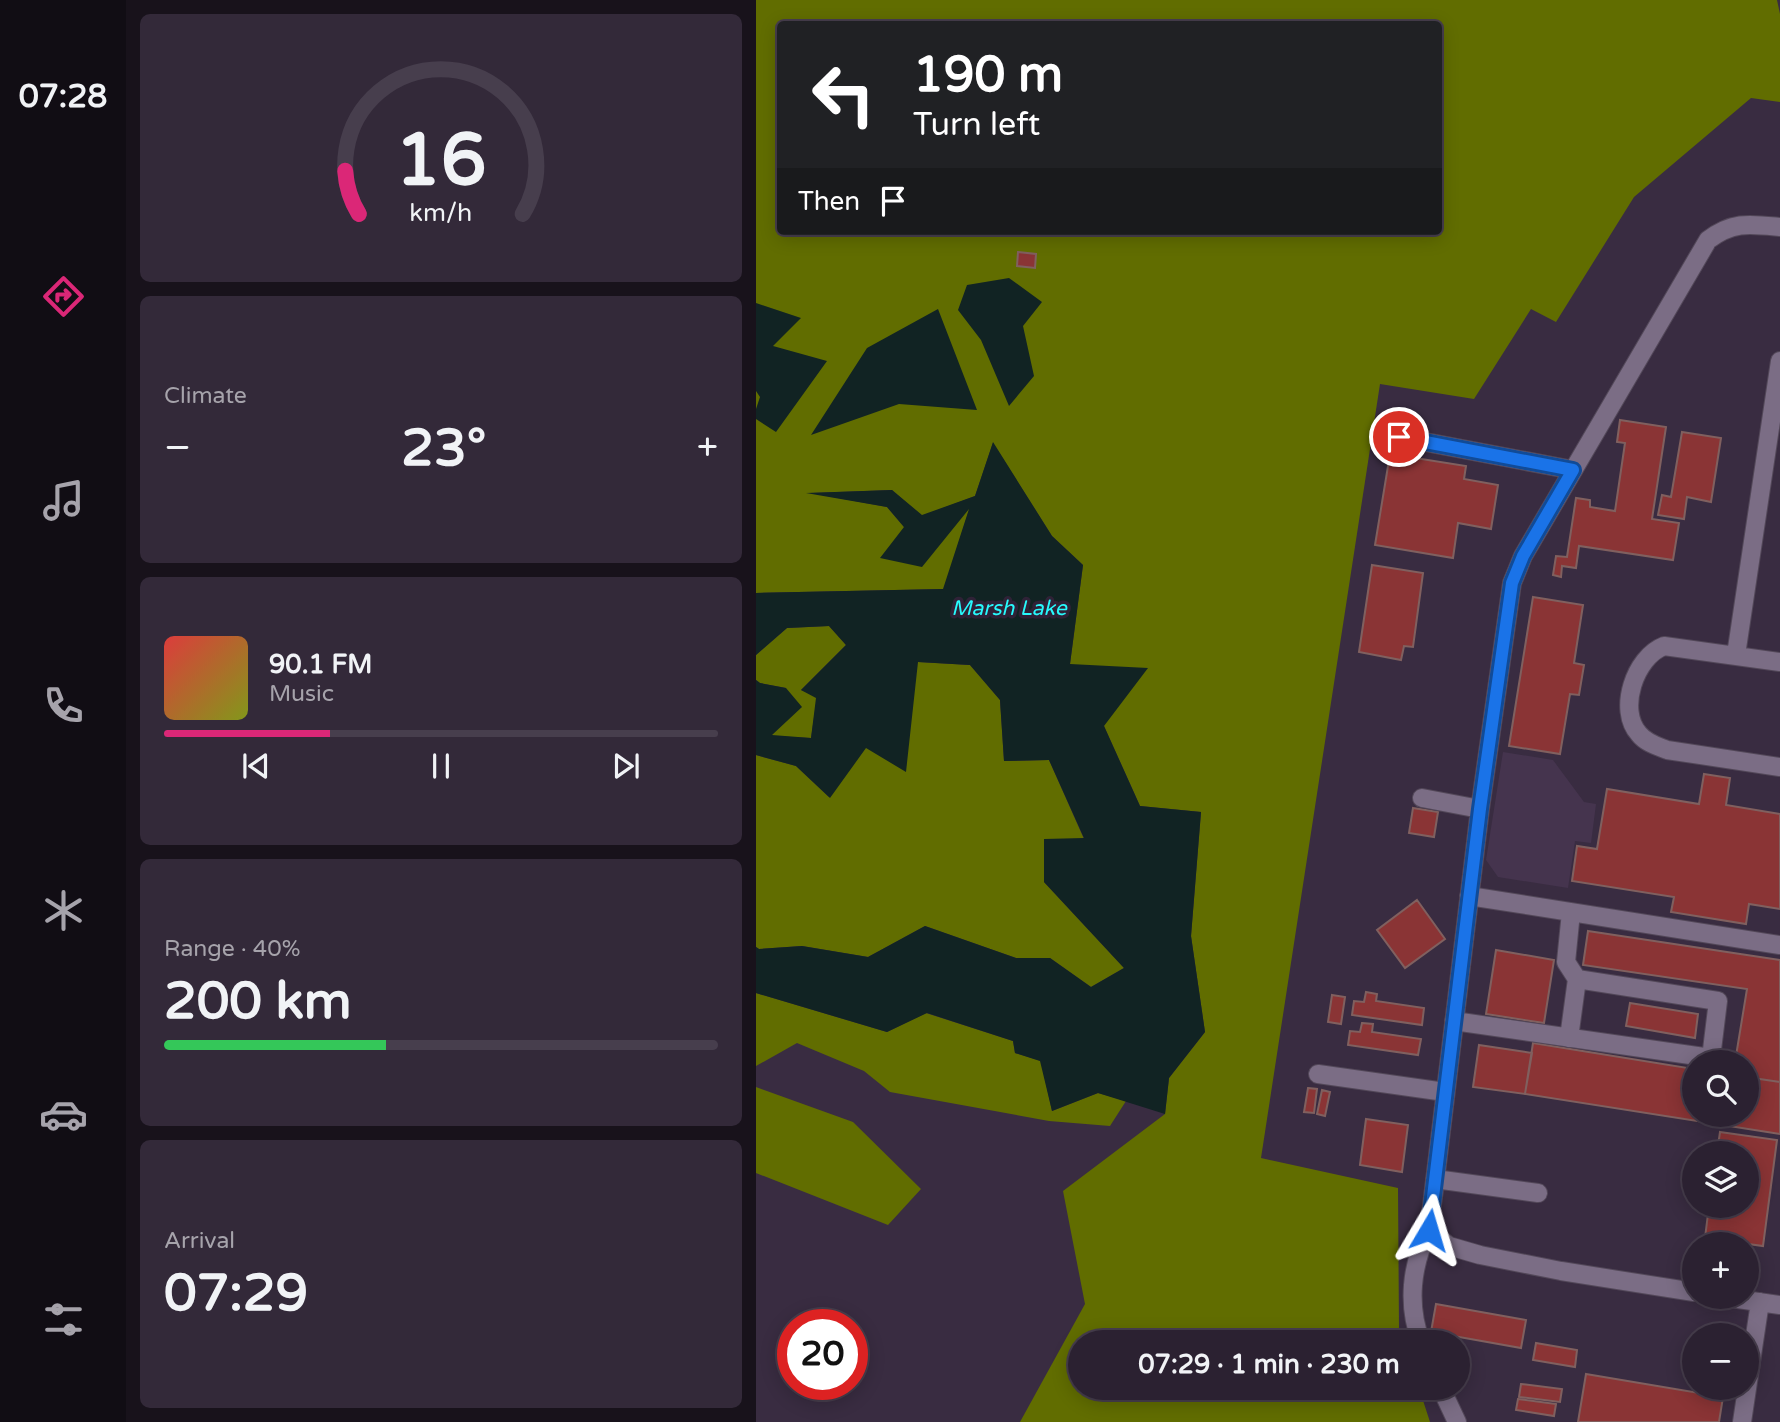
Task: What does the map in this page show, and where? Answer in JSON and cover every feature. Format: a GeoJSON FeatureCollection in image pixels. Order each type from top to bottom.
{"type":"FeatureCollection","features":[{"type":"Feature","properties":{"kind":"lane"},"geometry":{"type":"LineString","coordinates":[[1417,1330],[1412,1297],[1417,1252],[1429,1230],[1480,809],[1512,583],[1523,556],[1708,240],[1723,229],[1746,224],[1780,227]]}},
{"type":"Feature","properties":{"kind":"lane"},"geometry":{"type":"LineString","coordinates":[[1736,655],[1780,361]]}},
{"type":"Feature","properties":{"kind":"lane"},"geometry":{"type":"LineString","coordinates":[[1399,437],[1573,470]]}},
{"type":"Feature","properties":{"kind":"lane"},"geometry":{"type":"LineString","coordinates":[[1780,662],[1664,646],[1653,650],[1642,662],[1630,688],[1631,722],[1639,734],[1652,744],[1667,750],[1780,767]]}},
{"type":"Feature","properties":{"kind":"lane"},"geometry":{"type":"LineString","coordinates":[[1422,798],[1480,809]]}},
{"type":"Feature","properties":{"kind":"lane"},"geometry":{"type":"LineString","coordinates":[[1469,896],[1780,945]]}},
{"type":"Feature","properties":{"kind":"lane"},"geometry":{"type":"LineString","coordinates":[[1569,1038],[1577,979],[1566,962],[1571,912]]}},
{"type":"Feature","properties":{"kind":"lane"},"geometry":{"type":"LineString","coordinates":[[1454,1021],[1711,1058],[1718,1001],[1577,979]]}},
{"type":"Feature","properties":{"kind":"lane"},"geometry":{"type":"LineString","coordinates":[[1318,1074],[1445,1092]]}},
{"type":"Feature","properties":{"kind":"lane"},"geometry":{"type":"LineString","coordinates":[[1435,1179],[1538,1193]]}},
{"type":"Feature","properties":{"kind":"lane"},"geometry":{"type":"LineString","coordinates":[[1429,1230],[1449,1247],[1480,1255],[1682,1290]]}},
{"type":"Feature","properties":{"kind":"lane"},"geometry":{"type":"LineString","coordinates":[[1742,1422],[1760,1302],[1780,1305]]}},
{"type":"Feature","properties":{"kind":"lane"},"geometry":{"type":"LineString","coordinates":[[1447,1400],[1457,1422]]}},
{"type":"Feature","properties":{"kind":"shaded area"},"geometry":{"type":"Polygon","coordinates":[[[1503,752],[1553,760],[1584,802],[1596,804],[1591,843],[1575,841],[1568,888],[1498,877],[1486,860],[1503,752]]]}},
{"type":"Feature","properties":{"kind":"green space"},"geometry":{"type":"Polygon","coordinates":[[[756,0],[1777,0],[1780,14],[1780,102],[1751,98],[1634,197],[1556,322],[1531,309],[1474,399],[1380,384],[1261,1158],[1398,1188],[1400,1330],[1071,1330],[1085,1304],[1063,1191],[1165,1114],[1169,1078],[1205,1032],[1191,936],[1201,812],[1140,806],[1104,726],[1070,664],[1083,565],[1052,536],[993,443],[975,496],[922,516],[892,490],[811,493],[887,507],[904,527],[970,507],[944,589],[756,593],[756,0]]]}},
{"type":"Feature","properties":{"kind":"green space"},"geometry":{"type":"Polygon","coordinates":[[[829,626],[846,645],[801,690],[817,697],[811,738],[771,736],[786,688],[756,680],[756,655],[787,628],[829,626]]]}},
{"type":"Feature","properties":{"kind":"green space"},"geometry":{"type":"Polygon","coordinates":[[[918,662],[970,665],[1000,700],[1004,761],[1049,760],[1084,839],[1044,882],[1124,968],[1091,987],[1050,958],[1016,958],[925,926],[868,957],[802,946],[756,947],[756,755],[796,766],[829,797],[918,662]]]}},
{"type":"Feature","properties":{"kind":"green space"},"geometry":{"type":"Polygon","coordinates":[[[756,993],[887,1032],[926,1013],[1013,1041],[1015,1053],[1041,1061],[1052,1111],[1098,1093],[1126,1101],[1110,1126],[1049,1121],[890,1092],[864,1071],[797,1043],[756,1066],[756,993]]]}},
{"type":"Feature","properties":{"kind":"green space"},"geometry":{"type":"Polygon","coordinates":[[[756,1087],[853,1122],[921,1189],[888,1225],[756,1173],[756,1087]]]}},
{"type":"Feature","properties":{"kind":"green space"},"geometry":{"type":"Polygon","coordinates":[[[1068,1335],[1068,1400],[1423,1400],[1430,1422],[1020,1422],[1068,1335]]]}},
{"type":"Feature","properties":{"kind":"water"},"geometry":{"type":"Polygon","coordinates":[[[1009,278],[1042,302],[1023,326],[1034,376],[1009,406],[981,340],[958,310],[967,285],[1009,278]]]}},
{"type":"Feature","properties":{"kind":"water"},"geometry":{"type":"Polygon","coordinates":[[[756,303],[801,318],[773,346],[827,361],[776,432],[756,419],[760,397],[756,391],[756,303]]]}},
{"type":"Feature","properties":{"kind":"water"},"geometry":{"type":"Polygon","coordinates":[[[938,309],[977,410],[899,404],[811,435],[867,348],[938,309]]]}},
{"type":"Feature","properties":{"kind":"water","name":"Marsh Lake"},"geometry":{"type":"Polygon","coordinates":[[[993,442],[1052,536],[1083,565],[1070,664],[1148,668],[1104,726],[1140,806],[1201,812],[1191,936],[1205,1032],[1169,1078],[1165,1114],[1098,1093],[1052,1111],[1040,1061],[1015,1053],[1013,1041],[927,1013],[887,1032],[756,993],[756,947],[802,946],[868,957],[925,926],[1016,958],[1050,958],[1091,987],[1124,968],[1044,882],[1044,839],[1084,838],[1049,760],[1004,761],[1000,700],[970,665],[918,662],[906,772],[866,748],[830,798],[796,766],[756,755],[756,680],[786,688],[802,707],[772,735],[811,738],[816,698],[801,690],[846,645],[829,626],[787,628],[756,655],[756,593],[943,589],[969,509],[922,567],[880,558],[904,527],[887,507],[806,493],[892,490],[922,515],[975,496],[993,442]]]}},
{"type":"Feature","properties":{"kind":"building"},"geometry":{"type":"Polygon","coordinates":[[[1018,252],[1036,254],[1035,268],[1017,266],[1018,252]]]}},
{"type":"Feature","properties":{"kind":"building"},"geometry":{"type":"Polygon","coordinates":[[[1620,420],[1666,427],[1652,519],[1679,523],[1673,560],[1579,546],[1576,568],[1562,566],[1561,577],[1553,575],[1556,556],[1567,557],[1576,498],[1590,500],[1590,507],[1615,511],[1625,443],[1617,442],[1620,420]]]}},
{"type":"Feature","properties":{"kind":"building"},"geometry":{"type":"Polygon","coordinates":[[[1682,432],[1721,438],[1711,502],[1687,497],[1684,519],[1658,515],[1662,495],[1671,497],[1682,432]]]}},
{"type":"Feature","properties":{"kind":"building"},"geometry":{"type":"Polygon","coordinates":[[[1390,454],[1466,466],[1464,479],[1498,485],[1491,529],[1458,523],[1453,558],[1375,545],[1390,454]]]}},
{"type":"Feature","properties":{"kind":"building"},"geometry":{"type":"Polygon","coordinates":[[[1372,565],[1423,573],[1413,647],[1404,646],[1401,660],[1359,652],[1372,565]]]}},
{"type":"Feature","properties":{"kind":"building"},"geometry":{"type":"Polygon","coordinates":[[[1533,597],[1583,605],[1574,663],[1584,665],[1579,695],[1570,694],[1560,754],[1509,746],[1533,597]]]}},
{"type":"Feature","properties":{"kind":"building"},"geometry":{"type":"Polygon","coordinates":[[[1704,774],[1730,778],[1726,805],[1780,814],[1780,909],[1749,904],[1746,924],[1671,912],[1674,897],[1572,881],[1577,846],[1597,849],[1607,789],[1699,804],[1704,774]]]}},
{"type":"Feature","properties":{"kind":"building"},"geometry":{"type":"Polygon","coordinates":[[[1413,808],[1438,812],[1434,837],[1409,833],[1413,808]]]}},
{"type":"Feature","properties":{"kind":"building"},"geometry":{"type":"Polygon","coordinates":[[[1417,900],[1445,939],[1405,968],[1377,930],[1417,900]]]}},
{"type":"Feature","properties":{"kind":"building"},"geometry":{"type":"Polygon","coordinates":[[[1588,931],[1780,960],[1780,1082],[1759,1079],[1759,1050],[1737,1050],[1747,989],[1583,965],[1588,931]]]}},
{"type":"Feature","properties":{"kind":"building"},"geometry":{"type":"Polygon","coordinates":[[[1496,950],[1554,960],[1544,1023],[1486,1014],[1496,950]]]}},
{"type":"Feature","properties":{"kind":"building"},"geometry":{"type":"Polygon","coordinates":[[[1366,992],[1377,994],[1376,1001],[1424,1008],[1422,1025],[1352,1015],[1354,1001],[1364,1002],[1366,992]]]}},
{"type":"Feature","properties":{"kind":"building"},"geometry":{"type":"Polygon","coordinates":[[[1332,995],[1345,997],[1341,1024],[1328,1022],[1332,995]]]}},
{"type":"Feature","properties":{"kind":"building"},"geometry":{"type":"Polygon","coordinates":[[[1630,1003],[1698,1014],[1695,1038],[1626,1026],[1630,1003]]]}},
{"type":"Feature","properties":{"kind":"building"},"geometry":{"type":"Polygon","coordinates":[[[1362,1023],[1373,1024],[1372,1032],[1421,1039],[1418,1055],[1348,1045],[1350,1031],[1360,1032],[1362,1023]]]}},
{"type":"Feature","properties":{"kind":"building"},"geometry":{"type":"Polygon","coordinates":[[[1533,1043],[1682,1067],[1682,1119],[1525,1094],[1533,1043]]]}},
{"type":"Feature","properties":{"kind":"building"},"geometry":{"type":"Polygon","coordinates":[[[1479,1045],[1532,1053],[1525,1094],[1473,1087],[1479,1045]]]}},
{"type":"Feature","properties":{"kind":"building"},"geometry":{"type":"Polygon","coordinates":[[[1759,1079],[1780,1082],[1780,1134],[1735,1127],[1759,1127],[1759,1079]]]}},
{"type":"Feature","properties":{"kind":"building"},"geometry":{"type":"Polygon","coordinates":[[[1308,1088],[1317,1089],[1314,1113],[1304,1112],[1308,1088]]]}},
{"type":"Feature","properties":{"kind":"building"},"geometry":{"type":"Polygon","coordinates":[[[1322,1090],[1330,1092],[1325,1116],[1317,1114],[1322,1090]]]}},
{"type":"Feature","properties":{"kind":"building"},"geometry":{"type":"Polygon","coordinates":[[[1366,1119],[1408,1125],[1402,1172],[1360,1165],[1366,1119]]]}},
{"type":"Feature","properties":{"kind":"building"},"geometry":{"type":"Polygon","coordinates":[[[1720,1132],[1777,1140],[1763,1246],[1759,1245],[1759,1232],[1706,1232],[1708,1218],[1759,1218],[1759,1141],[1719,1141],[1720,1132]]]}},
{"type":"Feature","properties":{"kind":"building"},"geometry":{"type":"Polygon","coordinates":[[[1436,1304],[1526,1320],[1521,1348],[1470,1339],[1470,1330],[1431,1330],[1436,1304]]]}},
{"type":"Feature","properties":{"kind":"building"},"geometry":{"type":"Polygon","coordinates":[[[1536,1343],[1577,1350],[1575,1367],[1533,1360],[1536,1343]]]}},
{"type":"Feature","properties":{"kind":"building"},"geometry":{"type":"Polygon","coordinates":[[[1586,1374],[1682,1390],[1682,1400],[1723,1400],[1719,1422],[1578,1422],[1586,1374]]]}},
{"type":"Feature","properties":{"kind":"building"},"geometry":{"type":"Polygon","coordinates":[[[1521,1384],[1562,1389],[1560,1402],[1519,1397],[1521,1384]]]}},
{"type":"Feature","properties":{"kind":"building"},"geometry":{"type":"Polygon","coordinates":[[[1518,1399],[1556,1404],[1554,1416],[1516,1410],[1518,1399]]]}},
{"type":"Feature","properties":{"kind":"route"},"geometry":{"type":"LineString","coordinates":[[1399,437],[1573,470],[1523,556],[1512,583],[1480,809],[1429,1230]]}}]}
